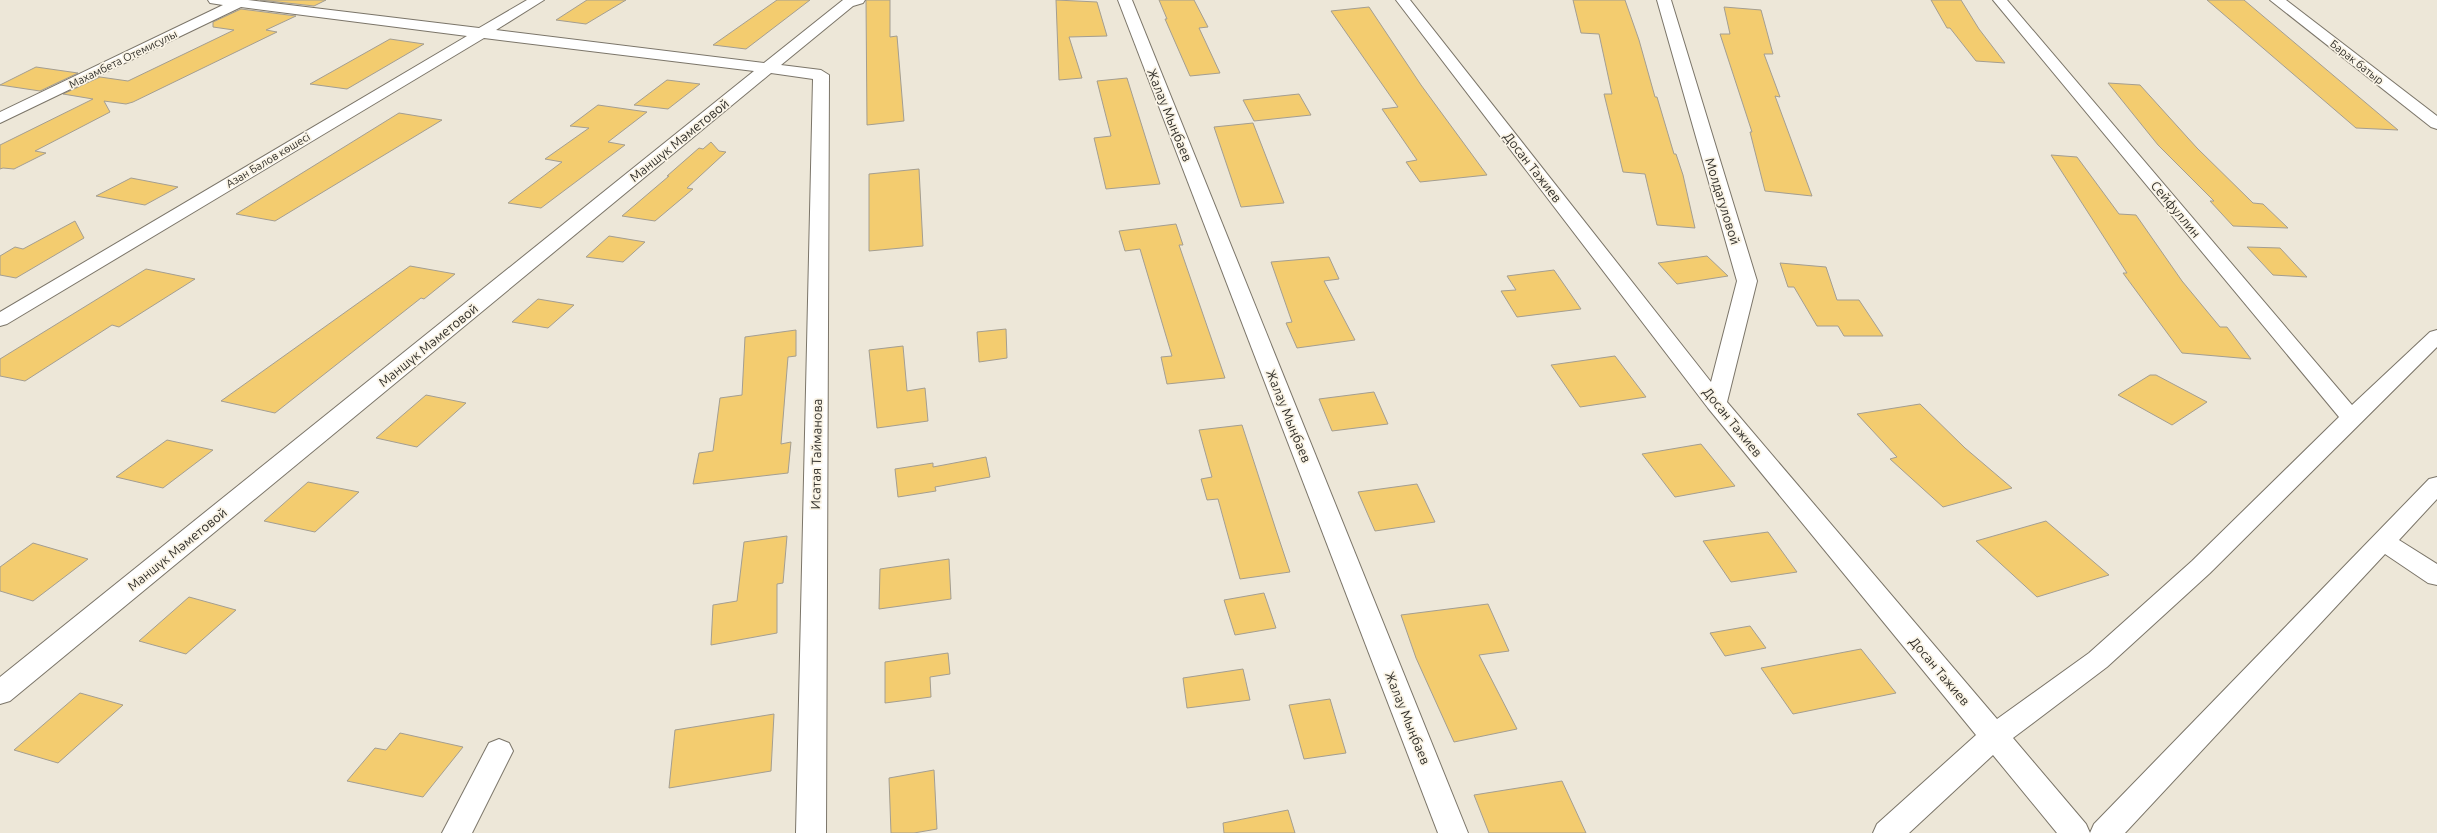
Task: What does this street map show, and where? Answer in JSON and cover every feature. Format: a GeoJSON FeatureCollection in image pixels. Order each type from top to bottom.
{"type":"FeatureCollection","features":[{"type":"Feature","properties":{"kind":"street"},"geometry":{"type":"LineString","coordinates":[[216,0],[767,68]]}},
{"type":"Feature","properties":{"kind":"street","name":"Азан Балов көшесі"},"geometry":{"type":"LineString","coordinates":[[0,320],[537,0]]}},
{"type":"Feature","properties":{"kind":"street","name":"Маншүк Мәметовой"},"geometry":{"type":"LineString","coordinates":[[0,693],[767,68],[848,3],[858,0]]}},
{"type":"Feature","properties":{"kind":"street","name":"Жалау Мыңбаев"},"geometry":{"type":"LineString","coordinates":[[1125,0],[1453,833]]}},
{"type":"Feature","properties":{"kind":"street","name":"Досан Тажиев"},"geometry":{"type":"LineString","coordinates":[[1404,0],[1716,403],[2075,833]]}},
{"type":"Feature","properties":{"kind":"street","name":"Молдагуловой"},"geometry":{"type":"LineString","coordinates":[[1664,0],[1747,281],[1716,403]]}},
{"type":"Feature","properties":{"kind":"street","name":"Сейфуллин"},"geometry":{"type":"LineString","coordinates":[[2000,0],[2351,418]]}},
{"type":"Feature","properties":{"kind":"street","name":"Барак батыр"},"geometry":{"type":"LineString","coordinates":[[2278,0],[2437,124]]}},
{"type":"Feature","properties":{"kind":"street","name":"Махамбета Отемисулы"},"geometry":{"type":"LineString","coordinates":[[0,118],[242,2]]}},
{"type":"Feature","properties":{"kind":"street","name":"Исатая Тайманова"},"geometry":{"type":"LineString","coordinates":[[767,68],[821,75],[812,833]]}},
{"type":"Feature","properties":{"kind":"street"},"geometry":{"type":"LineString","coordinates":[[1888,833],[1994,736],[2098,660],[2201,567],[2351,418],[2437,336]]}},
{"type":"Feature","properties":{"kind":"street"},"geometry":{"type":"LineString","coordinates":[[2105,833],[2437,485]]}},
{"type":"Feature","properties":{"kind":"street"},"geometry":{"type":"LineString","coordinates":[[2384,542],[2437,576]]}},
{"type":"Feature","properties":{"kind":"street"},"geometry":{"type":"LineString","coordinates":[[457,833],[499,751]]}},
{"type":"Feature","properties":{"kind":"building"},"geometry":{"type":"Polygon","coordinates":[[[260,0],[326,0],[314,6],[260,0]]]}},
{"type":"Feature","properties":{"kind":"building"},"geometry":{"type":"Polygon","coordinates":[[[587,0],[626,0],[586,24],[556,20],[587,0]]]}},
{"type":"Feature","properties":{"kind":"building"},"geometry":{"type":"Polygon","coordinates":[[[777,0],[810,0],[746,49],[713,45],[777,0]]]}},
{"type":"Feature","properties":{"kind":"building"},"geometry":{"type":"Polygon","coordinates":[[[866,0],[890,0],[890,37],[897,36],[904,121],[867,125],[866,0]]]}},
{"type":"Feature","properties":{"kind":"building"},"geometry":{"type":"Polygon","coordinates":[[[1056,0],[1097,2],[1107,36],[1069,37],[1082,78],[1059,80],[1056,0]]]}},
{"type":"Feature","properties":{"kind":"building"},"geometry":{"type":"Polygon","coordinates":[[[1159,0],[1194,0],[1208,27],[1199,28],[1220,73],[1190,76],[1165,19],[1167,19],[1159,0]]]}},
{"type":"Feature","properties":{"kind":"building"},"geometry":{"type":"Polygon","coordinates":[[[1573,0],[1625,0],[1639,40],[1655,97],[1657,97],[1674,154],[1676,154],[1683,175],[1695,228],[1657,225],[1645,174],[1623,172],[1604,94],[1612,94],[1599,34],[1581,33],[1573,0]]]}},
{"type":"Feature","properties":{"kind":"building"},"geometry":{"type":"Polygon","coordinates":[[[1931,0],[1961,0],[1979,29],[2005,63],[1976,61],[1950,28],[1947,28],[1931,0]]]}},
{"type":"Feature","properties":{"kind":"building"},"geometry":{"type":"Polygon","coordinates":[[[2207,0],[2244,0],[2398,130],[2356,128],[2207,0]]]}},
{"type":"Feature","properties":{"kind":"building"},"geometry":{"type":"Polygon","coordinates":[[[1369,7],[1421,85],[1487,175],[1420,182],[1406,162],[1417,160],[1382,109],[1398,107],[1331,11],[1369,7]]]}},
{"type":"Feature","properties":{"kind":"building"},"geometry":{"type":"Polygon","coordinates":[[[1724,7],[1761,10],[1773,54],[1764,54],[1780,97],[1775,96],[1812,196],[1765,191],[1750,132],[1752,132],[1720,34],[1730,34],[1724,7]]]}},
{"type":"Feature","properties":{"kind":"building"},"geometry":{"type":"Polygon","coordinates":[[[241,9],[296,16],[266,30],[277,32],[133,102],[126,104],[104,101],[110,112],[35,151],[46,153],[14,169],[0,169],[0,145],[93,99],[63,94],[100,77],[128,81],[234,30],[213,27],[213,22],[241,9]]]}},
{"type":"Feature","properties":{"kind":"building"},"geometry":{"type":"Polygon","coordinates":[[[390,39],[424,44],[347,89],[310,84],[390,39]]]}},
{"type":"Feature","properties":{"kind":"building"},"geometry":{"type":"Polygon","coordinates":[[[36,67],[78,73],[40,91],[0,85],[36,67]]]}},
{"type":"Feature","properties":{"kind":"building"},"geometry":{"type":"Polygon","coordinates":[[[1127,78],[1160,184],[1106,189],[1094,138],[1111,136],[1097,81],[1127,78]]]}},
{"type":"Feature","properties":{"kind":"building"},"geometry":{"type":"Polygon","coordinates":[[[667,80],[700,84],[668,109],[634,105],[667,80]]]}},
{"type":"Feature","properties":{"kind":"building"},"geometry":{"type":"Polygon","coordinates":[[[2108,83],[2140,85],[2197,148],[2253,203],[2263,204],[2288,228],[2233,226],[2210,201],[2214,201],[2158,145],[2108,83]]]}},
{"type":"Feature","properties":{"kind":"building"},"geometry":{"type":"Polygon","coordinates":[[[1299,94],[1311,115],[1254,121],[1243,100],[1299,94]]]}},
{"type":"Feature","properties":{"kind":"building"},"geometry":{"type":"Polygon","coordinates":[[[598,105],[647,112],[608,142],[625,145],[541,208],[508,203],[562,162],[545,159],[589,128],[570,126],[598,105]]]}},
{"type":"Feature","properties":{"kind":"building"},"geometry":{"type":"Polygon","coordinates":[[[399,113],[442,120],[275,221],[236,214],[399,113]]]}},
{"type":"Feature","properties":{"kind":"building"},"geometry":{"type":"Polygon","coordinates":[[[1253,123],[1284,203],[1241,207],[1214,127],[1253,123]]]}},
{"type":"Feature","properties":{"kind":"building"},"geometry":{"type":"Polygon","coordinates":[[[711,142],[719,151],[726,152],[687,188],[693,189],[655,221],[622,216],[699,148],[703,149],[711,142]]]}},
{"type":"Feature","properties":{"kind":"building"},"geometry":{"type":"Polygon","coordinates":[[[2051,155],[2077,157],[2119,214],[2136,215],[2182,281],[2220,327],[2227,327],[2251,359],[2182,353],[2123,273],[2127,273],[2051,155]]]}},
{"type":"Feature","properties":{"kind":"building"},"geometry":{"type":"Polygon","coordinates":[[[919,169],[923,246],[869,251],[869,174],[919,169]]]}},
{"type":"Feature","properties":{"kind":"building"},"geometry":{"type":"Polygon","coordinates":[[[131,178],[178,187],[145,205],[96,196],[131,178]]]}},
{"type":"Feature","properties":{"kind":"building"},"geometry":{"type":"Polygon","coordinates":[[[75,221],[84,238],[16,278],[0,275],[0,256],[15,247],[23,249],[75,221]]]}},
{"type":"Feature","properties":{"kind":"building"},"geometry":{"type":"Polygon","coordinates":[[[1176,224],[1183,245],[1179,245],[1225,378],[1167,384],[1161,357],[1172,356],[1140,249],[1125,251],[1119,231],[1176,224]]]}},
{"type":"Feature","properties":{"kind":"building"},"geometry":{"type":"Polygon","coordinates":[[[609,236],[645,242],[623,262],[586,257],[609,236]]]}},
{"type":"Feature","properties":{"kind":"building"},"geometry":{"type":"Polygon","coordinates":[[[2247,247],[2280,248],[2307,277],[2273,275],[2247,247]]]}},
{"type":"Feature","properties":{"kind":"building"},"geometry":{"type":"Polygon","coordinates":[[[1707,256],[1728,276],[1677,284],[1658,263],[1707,256]]]}},
{"type":"Feature","properties":{"kind":"building"},"geometry":{"type":"Polygon","coordinates":[[[1329,257],[1339,279],[1324,281],[1355,340],[1297,348],[1286,323],[1292,322],[1271,262],[1329,257]]]}},
{"type":"Feature","properties":{"kind":"building"},"geometry":{"type":"Polygon","coordinates":[[[1780,263],[1826,267],[1837,300],[1859,300],[1883,336],[1844,336],[1838,326],[1817,326],[1794,287],[1788,287],[1780,263]]]}},
{"type":"Feature","properties":{"kind":"building"},"geometry":{"type":"Polygon","coordinates":[[[410,266],[455,274],[424,299],[421,298],[275,413],[221,401],[410,266]]]}},
{"type":"Feature","properties":{"kind":"building"},"geometry":{"type":"Polygon","coordinates":[[[146,269],[195,279],[119,327],[112,325],[25,381],[0,376],[0,359],[146,269]]]}},
{"type":"Feature","properties":{"kind":"building"},"geometry":{"type":"Polygon","coordinates":[[[1554,270],[1581,309],[1517,317],[1501,291],[1516,290],[1507,276],[1554,270]]]}},
{"type":"Feature","properties":{"kind":"building"},"geometry":{"type":"Polygon","coordinates":[[[538,299],[574,305],[548,328],[512,322],[538,299]]]}},
{"type":"Feature","properties":{"kind":"building"},"geometry":{"type":"Polygon","coordinates":[[[1006,329],[1007,358],[979,362],[977,332],[1006,329]]]}},
{"type":"Feature","properties":{"kind":"building"},"geometry":{"type":"Polygon","coordinates":[[[796,330],[796,356],[788,357],[781,444],[791,442],[788,473],[693,484],[699,453],[713,451],[720,398],[742,395],[745,337],[796,330]]]}},
{"type":"Feature","properties":{"kind":"building"},"geometry":{"type":"Polygon","coordinates":[[[903,346],[907,391],[925,388],[928,421],[877,428],[869,350],[903,346]]]}},
{"type":"Feature","properties":{"kind":"building"},"geometry":{"type":"Polygon","coordinates":[[[1615,356],[1646,397],[1580,407],[1551,365],[1615,356]]]}},
{"type":"Feature","properties":{"kind":"building"},"geometry":{"type":"Polygon","coordinates":[[[2150,375],[2156,375],[2207,402],[2172,425],[2118,395],[2150,375]]]}},
{"type":"Feature","properties":{"kind":"building"},"geometry":{"type":"Polygon","coordinates":[[[1374,392],[1388,424],[1332,431],[1319,399],[1374,392]]]}},
{"type":"Feature","properties":{"kind":"building"},"geometry":{"type":"Polygon","coordinates":[[[426,395],[466,403],[417,447],[376,438],[426,395]]]}},
{"type":"Feature","properties":{"kind":"building"},"geometry":{"type":"Polygon","coordinates":[[[1920,404],[1965,448],[2012,488],[1943,507],[1890,459],[1897,457],[1857,414],[1920,404]]]}},
{"type":"Feature","properties":{"kind":"building"},"geometry":{"type":"Polygon","coordinates":[[[1242,425],[1290,572],[1240,579],[1218,499],[1207,500],[1201,479],[1212,477],[1199,430],[1242,425]]]}},
{"type":"Feature","properties":{"kind":"building"},"geometry":{"type":"Polygon","coordinates":[[[167,440],[213,450],[163,488],[116,477],[167,440]]]}},
{"type":"Feature","properties":{"kind":"building"},"geometry":{"type":"Polygon","coordinates":[[[1701,444],[1735,486],[1675,497],[1642,454],[1701,444]]]}},
{"type":"Feature","properties":{"kind":"building"},"geometry":{"type":"Polygon","coordinates":[[[986,457],[990,477],[935,487],[936,491],[898,497],[895,469],[933,463],[933,467],[986,457]]]}},
{"type":"Feature","properties":{"kind":"building"},"geometry":{"type":"Polygon","coordinates":[[[308,482],[359,492],[315,532],[264,521],[308,482]]]}},
{"type":"Feature","properties":{"kind":"building"},"geometry":{"type":"Polygon","coordinates":[[[1417,484],[1435,522],[1375,531],[1358,492],[1417,484]]]}},
{"type":"Feature","properties":{"kind":"building"},"geometry":{"type":"Polygon","coordinates":[[[2046,521],[2109,575],[2037,597],[1976,541],[2046,521]]]}},
{"type":"Feature","properties":{"kind":"building"},"geometry":{"type":"Polygon","coordinates":[[[1768,532],[1797,572],[1731,582],[1703,541],[1768,532]]]}},
{"type":"Feature","properties":{"kind":"building"},"geometry":{"type":"Polygon","coordinates":[[[787,536],[783,583],[777,584],[777,633],[711,645],[713,605],[737,601],[744,542],[787,536]]]}},
{"type":"Feature","properties":{"kind":"building"},"geometry":{"type":"Polygon","coordinates":[[[33,543],[88,559],[33,601],[0,591],[0,567],[33,543]]]}},
{"type":"Feature","properties":{"kind":"building"},"geometry":{"type":"Polygon","coordinates":[[[949,559],[951,599],[879,609],[880,569],[949,559]]]}},
{"type":"Feature","properties":{"kind":"building"},"geometry":{"type":"Polygon","coordinates":[[[1264,593],[1276,628],[1235,635],[1224,600],[1264,593]]]}},
{"type":"Feature","properties":{"kind":"building"},"geometry":{"type":"Polygon","coordinates":[[[189,597],[236,610],[186,654],[139,641],[189,597]]]}},
{"type":"Feature","properties":{"kind":"building"},"geometry":{"type":"Polygon","coordinates":[[[1488,604],[1509,651],[1479,655],[1517,729],[1454,742],[1416,658],[1401,615],[1488,604]]]}},
{"type":"Feature","properties":{"kind":"building"},"geometry":{"type":"Polygon","coordinates":[[[1750,626],[1766,648],[1725,656],[1710,633],[1750,626]]]}},
{"type":"Feature","properties":{"kind":"building"},"geometry":{"type":"Polygon","coordinates":[[[1861,649],[1896,693],[1793,714],[1761,668],[1861,649]]]}},
{"type":"Feature","properties":{"kind":"building"},"geometry":{"type":"Polygon","coordinates":[[[948,653],[950,674],[930,677],[931,697],[885,703],[885,662],[948,653]]]}},
{"type":"Feature","properties":{"kind":"building"},"geometry":{"type":"Polygon","coordinates":[[[1243,669],[1250,700],[1187,708],[1183,678],[1243,669]]]}},
{"type":"Feature","properties":{"kind":"building"},"geometry":{"type":"Polygon","coordinates":[[[80,693],[123,705],[58,763],[14,750],[80,693]]]}},
{"type":"Feature","properties":{"kind":"building"},"geometry":{"type":"Polygon","coordinates":[[[1330,699],[1346,753],[1304,759],[1289,705],[1330,699]]]}},
{"type":"Feature","properties":{"kind":"building"},"geometry":{"type":"Polygon","coordinates":[[[774,714],[771,771],[669,788],[675,730],[774,714]]]}},
{"type":"Feature","properties":{"kind":"building"},"geometry":{"type":"Polygon","coordinates":[[[400,733],[463,747],[423,797],[347,781],[375,748],[386,750],[400,733]]]}},
{"type":"Feature","properties":{"kind":"building"},"geometry":{"type":"Polygon","coordinates":[[[934,770],[937,829],[914,833],[891,833],[889,778],[934,770]]]}},
{"type":"Feature","properties":{"kind":"building"},"geometry":{"type":"Polygon","coordinates":[[[1562,781],[1586,833],[1489,833],[1474,795],[1562,781]]]}},
{"type":"Feature","properties":{"kind":"building"},"geometry":{"type":"Polygon","coordinates":[[[1288,810],[1295,833],[1224,833],[1223,823],[1288,810]]]}}]}
